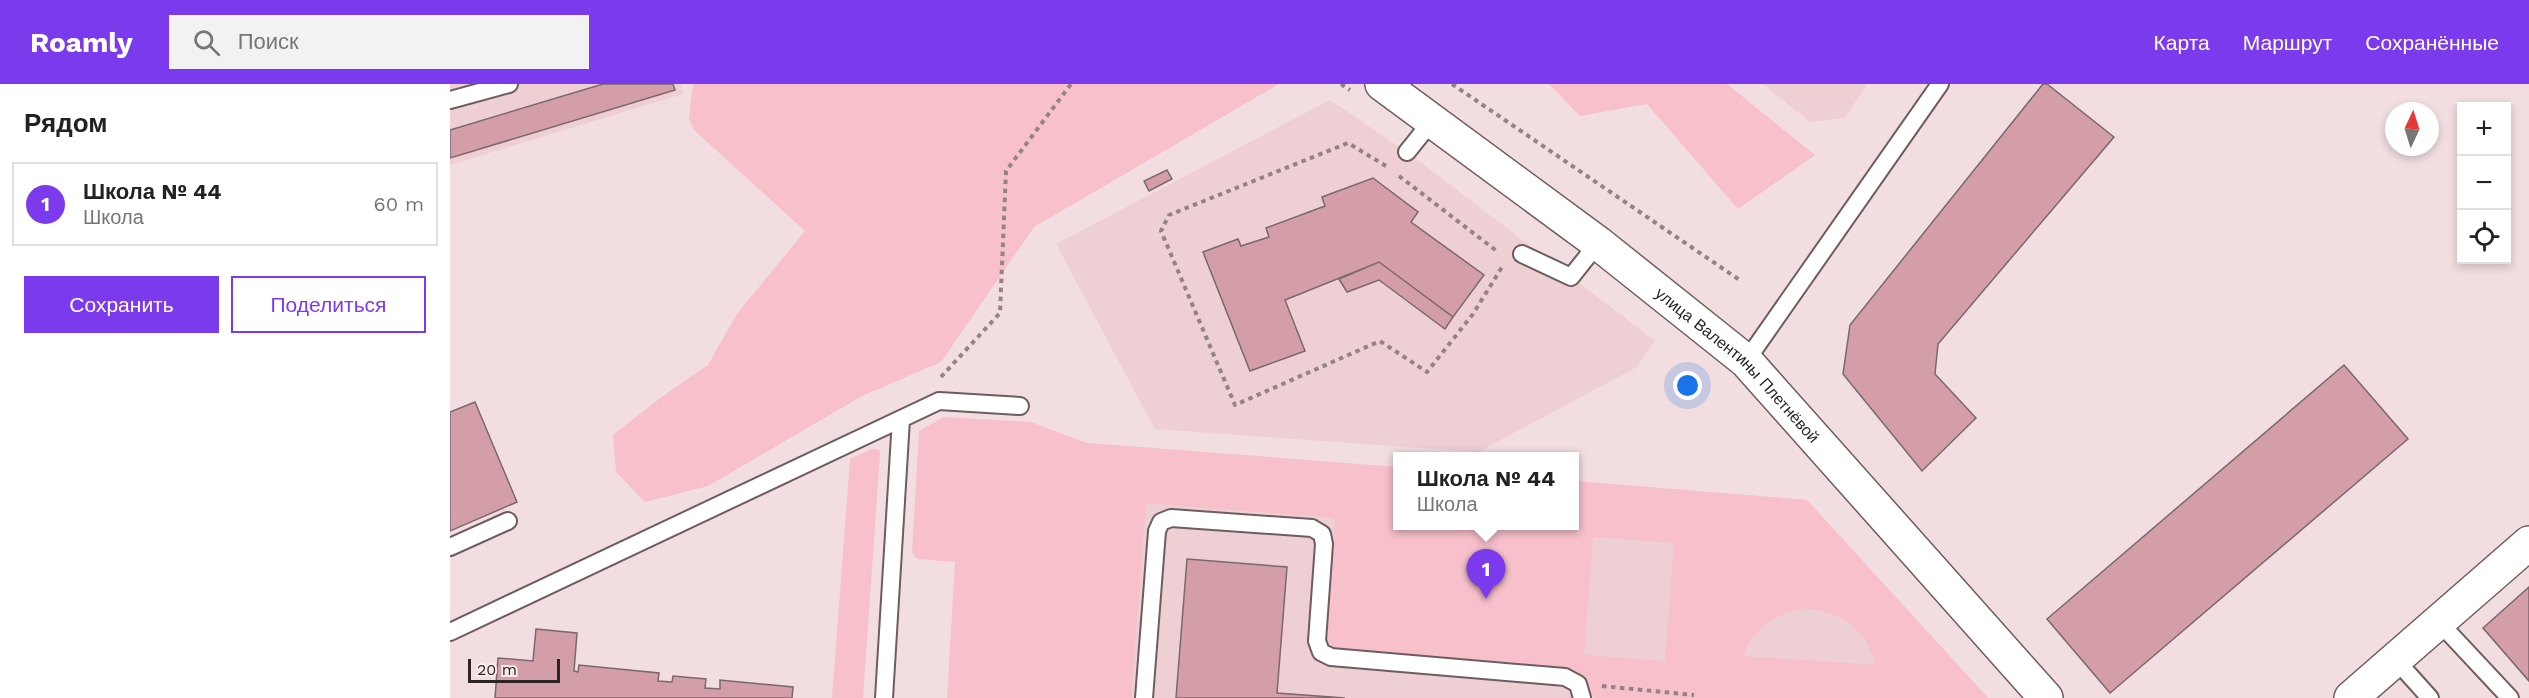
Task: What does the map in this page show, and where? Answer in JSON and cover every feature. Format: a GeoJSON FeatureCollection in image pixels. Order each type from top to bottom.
{"type":"FeatureCollection","features":[{"type":"Feature","properties":{"kind":"street","name":"улица Валентины Плетнёвой"},"geometry":{"type":"LineString","coordinates":[[1382,84],[1598,243],[1746,361],[2046,698]]}},
{"type":"Feature","properties":{"kind":"street"},"geometry":{"type":"LineString","coordinates":[[2351,698],[2529,543]]}},
{"type":"Feature","properties":{"kind":"lane"},"geometry":{"type":"LineString","coordinates":[[450,100],[509,84]]}},
{"type":"Feature","properties":{"kind":"lane"},"geometry":{"type":"LineString","coordinates":[[1746,361],[1940,84]]}},
{"type":"Feature","properties":{"kind":"lane"},"geometry":{"type":"LineString","coordinates":[[1407,152],[1432,121]]}},
{"type":"Feature","properties":{"kind":"lane"},"geometry":{"type":"LineString","coordinates":[[1515,257],[1571,277],[1598,243]]}},
{"type":"Feature","properties":{"kind":"lane"},"geometry":{"type":"LineString","coordinates":[[450,632],[939,401],[1020,406]]}},
{"type":"Feature","properties":{"kind":"lane"},"geometry":{"type":"LineString","coordinates":[[884,698],[901,419]]}},
{"type":"Feature","properties":{"kind":"lane"},"geometry":{"type":"LineString","coordinates":[[1144,698],[1157,531],[1161,522],[1171,518],[1312,528],[1322,534],[1324,544],[1317,641],[1321,652],[1331,657],[1565,677],[1580,691]]}},
{"type":"Feature","properties":{"kind":"lane"},"geometry":{"type":"LineString","coordinates":[[450,547],[508,521]]}},
{"type":"Feature","properties":{"kind":"lane"},"geometry":{"type":"LineString","coordinates":[[2438,621],[2510,698]]}},
{"type":"Feature","properties":{"kind":"lane"},"geometry":{"type":"LineString","coordinates":[[2395,659],[2430,698]]}},
{"type":"Feature","properties":{"kind":"path"},"geometry":{"type":"LineString","coordinates":[[939,378],[1000,313],[1006,171],[1071,84]]}},
{"type":"Feature","properties":{"kind":"path"},"geometry":{"type":"LineString","coordinates":[[1452,84],[1741,281]]}},
{"type":"Feature","properties":{"kind":"path"},"geometry":{"type":"LineString","coordinates":[[1348,143],[1382,163],[1515,257],[1427,372],[1380,341],[1234,405],[1161,231],[1169,215],[1348,143]]}},
{"type":"Feature","properties":{"kind":"path"},"geometry":{"type":"LineString","coordinates":[[1580,691],[1694,695]]}},
{"type":"Feature","properties":{"kind":"shaded area"},"geometry":{"type":"Polygon","coordinates":[[[450,84],[681,84],[683,94],[450,165],[450,84]]]}},
{"type":"Feature","properties":{"kind":"shaded area"},"geometry":{"type":"Polygon","coordinates":[[[693,84],[1279,84],[1034,227],[941,362],[862,396],[708,486],[645,502],[616,472],[613,435],[708,365],[737,314],[805,231],[694,130],[689,119],[693,84]]]}},
{"type":"Feature","properties":{"kind":"shaded area"},"geometry":{"type":"Polygon","coordinates":[[[1549,84],[1727,84],[1815,155],[1738,209],[1647,104],[1580,116],[1549,84]]]}},
{"type":"Feature","properties":{"kind":"shaded area"},"geometry":{"type":"Polygon","coordinates":[[[1763,84],[1867,84],[1845,118],[1810,122],[1763,84]]]}},
{"type":"Feature","properties":{"kind":"shaded area"},"geometry":{"type":"Polygon","coordinates":[[[1330,100],[1407,152],[1655,341],[1637,367],[1478,452],[1155,429],[1056,244],[1330,100]]]}},
{"type":"Feature","properties":{"kind":"shaded area"},"geometry":{"type":"Polygon","coordinates":[[[944,417],[1031,422],[1087,443],[1393,467],[1393,530],[1579,530],[1579,481],[1807,500],[1988,698],[1595,698],[1571,669],[1338,651],[1327,640],[1335,518],[1146,503],[1131,698],[947,698],[955,562],[918,559],[912,553],[919,431],[944,417]],[[1593,537],[1584,655],[1665,661],[1674,543],[1593,537]],[[1800,609],[1773,619],[1752,638],[1743,656],[1876,665],[1865,640],[1849,623],[1827,612],[1800,609]]]}},
{"type":"Feature","properties":{"kind":"shaded area"},"geometry":{"type":"Polygon","coordinates":[[[1087,443],[1393,467],[1393,530],[1579,530],[1579,481],[1807,500],[1988,698],[1067,698],[1087,443]]]}},
{"type":"Feature","properties":{"kind":"shaded area"},"geometry":{"type":"Polygon","coordinates":[[[871,449],[879,450],[880,454],[863,698],[832,698],[850,459],[871,449]]]}},
{"type":"Feature","properties":{"kind":"building"},"geometry":{"type":"Polygon","coordinates":[[[603,84],[673,84],[675,90],[450,158],[450,130],[603,84]]]}},
{"type":"Feature","properties":{"kind":"building"},"geometry":{"type":"Polygon","coordinates":[[[2043,84],[2047,84],[2114,137],[1938,344],[1935,374],[1976,418],[1922,471],[1843,374],[1850,325],[2043,84]]]}},
{"type":"Feature","properties":{"kind":"building"},"geometry":{"type":"Polygon","coordinates":[[[1167,170],[1172,179],[1149,191],[1144,181],[1167,170]]]}},
{"type":"Feature","properties":{"kind":"building"},"geometry":{"type":"Polygon","coordinates":[[[1373,178],[1418,212],[1411,222],[1484,275],[1453,317],[1379,262],[1285,300],[1305,351],[1250,371],[1203,252],[1238,239],[1241,246],[1269,237],[1266,228],[1325,206],[1322,197],[1373,178]]]}},
{"type":"Feature","properties":{"kind":"building"},"geometry":{"type":"Polygon","coordinates":[[[1379,262],[1453,317],[1445,329],[1379,280],[1347,292],[1339,279],[1379,262]]]}},
{"type":"Feature","properties":{"kind":"building"},"geometry":{"type":"Polygon","coordinates":[[[2344,365],[2408,439],[2110,693],[2047,619],[2344,365]]]}},
{"type":"Feature","properties":{"kind":"building"},"geometry":{"type":"Polygon","coordinates":[[[475,402],[517,502],[450,531],[450,412],[475,402]]]}},
{"type":"Feature","properties":{"kind":"building"},"geometry":{"type":"Polygon","coordinates":[[[1187,559],[1287,567],[1277,693],[1345,698],[1176,698],[1187,559]]]}},
{"type":"Feature","properties":{"kind":"building"},"geometry":{"type":"Polygon","coordinates":[[[2529,587],[2529,681],[2483,628],[2529,587]]]}},
{"type":"Feature","properties":{"kind":"building"},"geometry":{"type":"Polygon","coordinates":[[[536,629],[577,633],[574,671],[578,672],[579,665],[659,673],[658,681],[672,682],[673,676],[706,679],[705,688],[720,689],[720,680],[793,687],[792,698],[495,698],[498,658],[533,661],[536,629]]]}},
{"type":"Feature","properties":{"kind":"place","name":"Школа № 44"},"geometry":{"type":"Point","coordinates":[1486,599]}}]}
